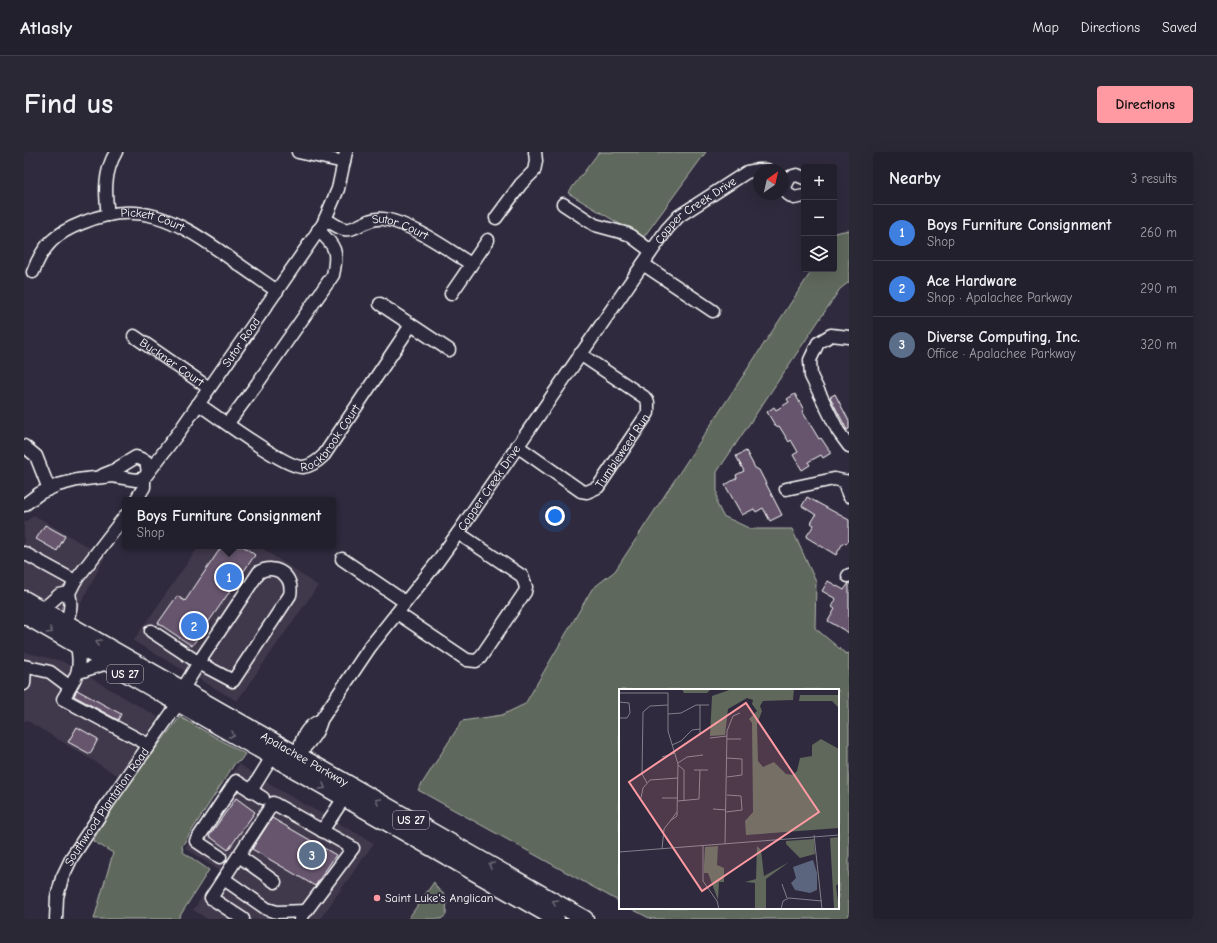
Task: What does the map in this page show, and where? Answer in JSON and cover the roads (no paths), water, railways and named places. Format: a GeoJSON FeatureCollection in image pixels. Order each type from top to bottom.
{"type":"FeatureCollection","features":[{"type":"Feature","properties":{"kind":"main road","name":"Apalachee Parkway"},"geometry":{"type":"LineString","coordinates":[[24,599],[66,623],[272,757],[293,761],[521,891],[556,919]]}},
{"type":"Feature","properties":{"kind":"main road","name":"US 27"},"geometry":{"type":"LineString","coordinates":[[24,615],[161,694],[176,694],[180,697]]}},
{"type":"Feature","properties":{"kind":"main road","name":"Apalachee Parkway"},"geometry":{"type":"LineString","coordinates":[[180,697],[200,700],[293,761],[344,798],[521,891],[585,919]]}},
{"type":"Feature","properties":{"kind":"street"},"geometry":{"type":"LineString","coordinates":[[108,215],[105,189],[109,166],[116,152]]}},
{"type":"Feature","properties":{"kind":"street"},"geometry":{"type":"LineString","coordinates":[[298,152],[345,157]]}},
{"type":"Feature","properties":{"kind":"street"},"geometry":{"type":"LineString","coordinates":[[496,218],[521,184],[534,171],[536,162],[535,152]]}},
{"type":"Feature","properties":{"kind":"street","name":"Sutor Road"},"geometry":{"type":"LineString","coordinates":[[138,497],[144,487],[141,476],[180,432],[325,219],[338,189],[345,157]]}},
{"type":"Feature","properties":{"kind":"street","name":"Copper Creek Drive"},"geometry":{"type":"LineString","coordinates":[[293,761],[311,742],[319,729],[321,720],[370,646],[458,533],[667,229],[679,216],[747,172],[753,171]]}},
{"type":"Feature","properties":{"kind":"street"},"geometry":{"type":"LineString","coordinates":[[789,177],[797,175],[801,177]]}},
{"type":"Feature","properties":{"kind":"street"},"geometry":{"type":"LineString","coordinates":[[789,195],[794,198],[801,197]]}},
{"type":"Feature","properties":{"kind":"street","name":"Copper Creek Drive"},"geometry":{"type":"LineString","coordinates":[[563,204],[595,225],[628,234],[651,251]]}},
{"type":"Feature","properties":{"kind":"street","name":"Pickett Court"},"geometry":{"type":"LineString","coordinates":[[33,272],[38,258],[47,244],[60,234],[85,221],[108,215],[134,213],[176,222],[277,291]]}},
{"type":"Feature","properties":{"kind":"street","name":"Sutor Court"},"geometry":{"type":"LineString","coordinates":[[325,219],[344,230],[352,229],[368,220],[376,219],[391,221],[438,243],[471,264]]}},
{"type":"Feature","properties":{"kind":"street"},"geometry":{"type":"LineString","coordinates":[[228,423],[333,275],[336,262],[335,251],[332,243],[318,230]]}},
{"type":"Feature","properties":{"kind":"street"},"geometry":{"type":"LineString","coordinates":[[451,294],[488,240]]}},
{"type":"Feature","properties":{"kind":"street"},"geometry":{"type":"LineString","coordinates":[[643,264],[713,311]]}},
{"type":"Feature","properties":{"kind":"street"},"geometry":{"type":"LineString","coordinates":[[380,304],[449,350]]}},
{"type":"Feature","properties":{"kind":"street","name":"Rockbrook Court"},"geometry":{"type":"LineString","coordinates":[[198,404],[284,462],[302,467],[314,463],[324,455],[411,325]]}},
{"type":"Feature","properties":{"kind":"street"},"geometry":{"type":"LineString","coordinates":[[849,337],[832,335],[818,343],[810,360],[811,376],[838,431],[849,446]]}},
{"type":"Feature","properties":{"kind":"street","name":"Buckner Court"},"geometry":{"type":"LineString","coordinates":[[134,336],[209,388]]}},
{"type":"Feature","properties":{"kind":"street","name":"Tumbleweed Run"},"geometry":{"type":"LineString","coordinates":[[517,446],[581,490],[587,492],[598,487],[648,413],[648,402],[580,354]]}},
{"type":"Feature","properties":{"kind":"street"},"geometry":{"type":"LineString","coordinates":[[24,446],[36,456],[49,489]]}},
{"type":"Feature","properties":{"kind":"street"},"geometry":{"type":"LineString","coordinates":[[97,477],[113,471],[127,463],[132,458],[162,454]]}},
{"type":"Feature","properties":{"kind":"street"},"geometry":{"type":"LineString","coordinates":[[141,458],[147,464],[141,476]]}},
{"type":"Feature","properties":{"kind":"street"},"geometry":{"type":"LineString","coordinates":[[127,463],[126,470],[141,476]]}},
{"type":"Feature","properties":{"kind":"street"},"geometry":{"type":"LineString","coordinates":[[24,505],[40,493],[77,480],[112,476],[141,476]]}},
{"type":"Feature","properties":{"kind":"street"},"geometry":{"type":"LineString","coordinates":[[786,489],[834,479],[849,482],[846,489],[849,496]]}},
{"type":"Feature","properties":{"kind":"street"},"geometry":{"type":"LineString","coordinates":[[42,610],[59,595],[68,593],[75,581],[122,520]]}},
{"type":"Feature","properties":{"kind":"street"},"geometry":{"type":"LineString","coordinates":[[397,613],[467,660],[476,661],[480,658],[516,607],[525,592],[526,587],[522,576],[458,533]]}},
{"type":"Feature","properties":{"kind":"street"},"geometry":{"type":"LineString","coordinates":[[24,553],[75,581]]}},
{"type":"Feature","properties":{"kind":"street"},"geometry":{"type":"LineString","coordinates":[[342,559],[405,602]]}},
{"type":"Feature","properties":{"kind":"street","name":"Southwood Plantation Road"},"geometry":{"type":"LineString","coordinates":[[56,919],[57,897],[62,878],[72,857],[149,745],[180,697],[199,663],[260,572],[274,569],[285,574],[291,584],[290,595],[233,681],[199,663]]}},
{"type":"Feature","properties":{"kind":"street"},"geometry":{"type":"LineString","coordinates":[[66,623],[71,602],[68,593]]}},
{"type":"Feature","properties":{"kind":"street"},"geometry":{"type":"LineString","coordinates":[[151,631],[199,663]]}},
{"type":"Feature","properties":{"kind":"street"},"geometry":{"type":"LineString","coordinates":[[76,646],[80,660],[79,672],[63,699],[149,745]]}},
{"type":"Feature","properties":{"kind":"street"},"geometry":{"type":"LineString","coordinates":[[79,672],[107,663]]}},
{"type":"Feature","properties":{"kind":"street"},"geometry":{"type":"LineString","coordinates":[[24,684],[24,666],[50,672],[70,687]]}},
{"type":"Feature","properties":{"kind":"street"},"geometry":{"type":"LineString","coordinates":[[251,791],[272,757]]}},
{"type":"Feature","properties":{"kind":"street"},"geometry":{"type":"LineString","coordinates":[[220,857],[196,841],[236,781],[263,798]]}},
{"type":"Feature","properties":{"kind":"street"},"geometry":{"type":"LineString","coordinates":[[322,831],[344,798]]}},
{"type":"Feature","properties":{"kind":"street"},"geometry":{"type":"LineString","coordinates":[[224,879],[267,909],[277,912],[303,915],[353,848],[273,803],[211,898],[243,919]]}},
{"type":"Feature","properties":{"kind":"street"},"geometry":{"type":"LineString","coordinates":[[239,856],[275,882]]}},
{"type":"Feature","properties":{"kind":"place","name":"Boys Furniture Consignment"},"geometry":{"type":"Point","coordinates":[229,577]}},
{"type":"Feature","properties":{"kind":"place","name":"Ace Hardware"},"geometry":{"type":"Point","coordinates":[194,626]}},
{"type":"Feature","properties":{"kind":"place","name":"Diverse Computing, Inc."},"geometry":{"type":"Point","coordinates":[312,855]}},
{"type":"Feature","properties":{"kind":"place","name":"Saint Luke's Anglican"},"geometry":{"type":"Point","coordinates":[377,898]}}]}
